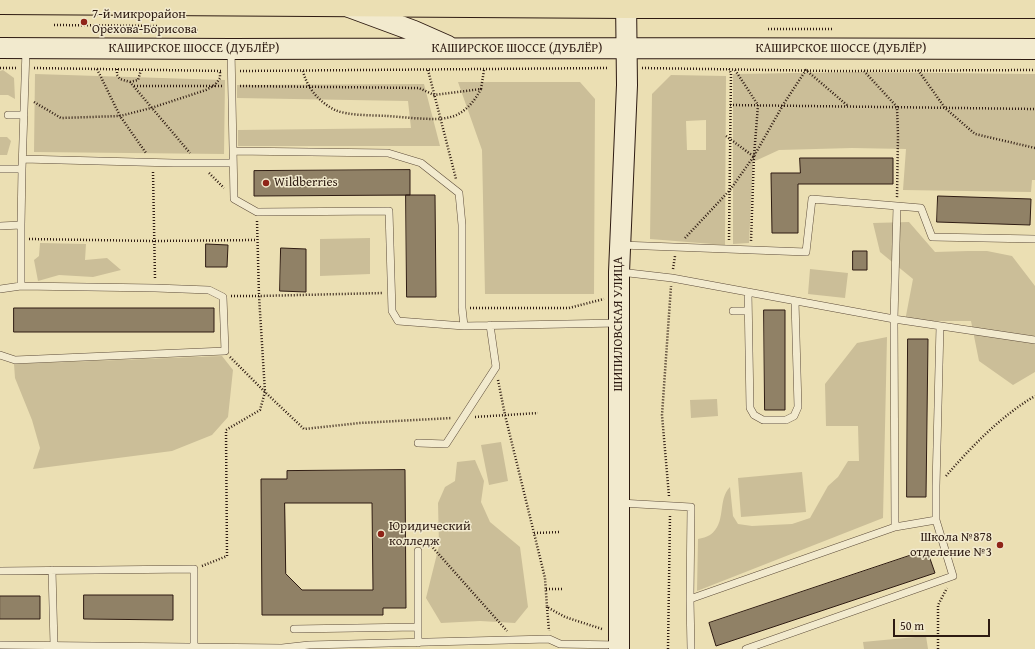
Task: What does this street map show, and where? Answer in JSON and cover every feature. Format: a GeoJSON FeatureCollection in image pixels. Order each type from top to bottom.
{"type":"FeatureCollection","features":[{"type":"Feature","properties":{"kind":"main road"},"geometry":{"type":"LineString","coordinates":[[0,4],[627,4],[1035,6]]}},
{"type":"Feature","properties":{"kind":"main road","name":"ШИПИЛОВСКАЯ УЛИЦА"},"geometry":{"type":"LineString","coordinates":[[619,647],[619,272],[627,85],[627,4]]}},
{"type":"Feature","properties":{"kind":"main road"},"geometry":{"type":"LineString","coordinates":[[346,5],[414,31],[454,49]]}},
{"type":"Feature","properties":{"kind":"main road","name":"КАШИРСКОЕ ШОССЕ (ДУБЛЁР)"},"geometry":{"type":"LineString","coordinates":[[0,48],[1035,49]]}},
{"type":"Feature","properties":{"kind":"lane"},"geometry":{"type":"LineString","coordinates":[[21,286],[22,169],[26,48]]}},
{"type":"Feature","properties":{"kind":"lane"},"geometry":{"type":"LineString","coordinates":[[232,49],[234,199],[257,212],[389,211],[392,311],[398,321],[464,326],[619,323]]}},
{"type":"Feature","properties":{"kind":"lane"},"geometry":{"type":"LineString","coordinates":[[8,115],[24,116]]}},
{"type":"Feature","properties":{"kind":"lane"},"geometry":{"type":"LineString","coordinates":[[233,151],[388,153],[421,164],[459,193],[462,225],[462,308],[464,326]]}},
{"type":"Feature","properties":{"kind":"lane"},"geometry":{"type":"LineString","coordinates":[[23,159],[199,164],[233,163]]}},
{"type":"Feature","properties":{"kind":"lane"},"geometry":{"type":"LineString","coordinates":[[0,169],[22,169]]}},
{"type":"Feature","properties":{"kind":"lane"},"geometry":{"type":"LineString","coordinates":[[620,244],[806,252],[812,199],[921,208],[932,237],[1035,239]]}},
{"type":"Feature","properties":{"kind":"lane"},"geometry":{"type":"LineString","coordinates":[[895,527],[894,319],[897,206]]}},
{"type":"Feature","properties":{"kind":"lane"},"geometry":{"type":"LineString","coordinates":[[0,226],[21,225]]}},
{"type":"Feature","properties":{"kind":"lane"},"geometry":{"type":"LineString","coordinates":[[619,272],[672,278],[894,319],[1035,340]]}},
{"type":"Feature","properties":{"kind":"lane"},"geometry":{"type":"LineString","coordinates":[[0,289],[21,286],[209,290],[223,297],[225,350],[15,360],[0,355]]}},
{"type":"Feature","properties":{"kind":"lane"},"geometry":{"type":"LineString","coordinates":[[748,292],[750,408],[754,415],[763,420],[786,420],[794,416],[798,407],[795,301]]}},
{"type":"Feature","properties":{"kind":"lane"},"geometry":{"type":"LineString","coordinates":[[733,311],[748,310]]}},
{"type":"Feature","properties":{"kind":"lane"},"geometry":{"type":"LineString","coordinates":[[418,443],[446,444],[496,367],[490,325]]}},
{"type":"Feature","properties":{"kind":"lane"},"geometry":{"type":"LineString","coordinates":[[746,649],[953,576],[936,520],[940,326]]}},
{"type":"Feature","properties":{"kind":"lane"},"geometry":{"type":"LineString","coordinates":[[618,502],[691,507],[691,649]]}},
{"type":"Feature","properties":{"kind":"lane"},"geometry":{"type":"LineString","coordinates":[[690,599],[895,527],[936,520]]}},
{"type":"Feature","properties":{"kind":"lane"},"geometry":{"type":"LineString","coordinates":[[418,551],[418,643]]}},
{"type":"Feature","properties":{"kind":"lane"},"geometry":{"type":"LineString","coordinates":[[0,570],[194,570],[194,647]]}},
{"type":"Feature","properties":{"kind":"lane"},"geometry":{"type":"LineString","coordinates":[[52,570],[54,645]]}},
{"type":"Feature","properties":{"kind":"lane"},"geometry":{"type":"LineString","coordinates":[[294,629],[418,627]]}},
{"type":"Feature","properties":{"kind":"lane"},"geometry":{"type":"LineString","coordinates":[[0,645],[282,648],[310,645],[550,639],[560,644],[619,647]]}},
{"type":"Feature","properties":{"kind":"path"},"geometry":{"type":"LineString","coordinates":[[54,25],[158,26]]}},
{"type":"Feature","properties":{"kind":"path"},"geometry":{"type":"LineString","coordinates":[[144,26],[151,31],[198,30]]}},
{"type":"Feature","properties":{"kind":"path"},"geometry":{"type":"LineString","coordinates":[[768,29],[834,30]]}},
{"type":"Feature","properties":{"kind":"path"},"geometry":{"type":"LineString","coordinates":[[0,68],[220,71],[608,68]]}},
{"type":"Feature","properties":{"kind":"path"},"geometry":{"type":"LineString","coordinates":[[636,68],[864,71],[1035,70]]}},
{"type":"Feature","properties":{"kind":"path"},"geometry":{"type":"LineString","coordinates":[[97,69],[120,116],[152,163],[155,288]]}},
{"type":"Feature","properties":{"kind":"path"},"geometry":{"type":"LineString","coordinates":[[117,69],[117,75],[125,82],[138,80],[141,70]]}},
{"type":"Feature","properties":{"kind":"path"},"geometry":{"type":"LineString","coordinates":[[729,69],[731,73],[729,249]]}},
{"type":"Feature","properties":{"kind":"path"},"geometry":{"type":"LineString","coordinates":[[428,70],[459,193]]}},
{"type":"Feature","properties":{"kind":"path"},"geometry":{"type":"LineString","coordinates":[[303,71],[305,79],[317,97],[325,104],[339,111],[357,114],[440,118],[454,116],[464,111],[474,102],[482,89],[484,70]]}},
{"type":"Feature","properties":{"kind":"path"},"geometry":{"type":"LineString","coordinates":[[735,70],[758,105],[750,249]]}},
{"type":"Feature","properties":{"kind":"path"},"geometry":{"type":"LineString","coordinates":[[668,649],[670,506],[662,415],[672,278],[677,246],[730,190],[754,156],[783,105],[806,70]]}},
{"type":"Feature","properties":{"kind":"path"},"geometry":{"type":"LineString","coordinates":[[806,70],[848,106]]}},
{"type":"Feature","properties":{"kind":"path"},"geometry":{"type":"LineString","coordinates":[[918,70],[945,108],[975,134],[1035,148]]}},
{"type":"Feature","properties":{"kind":"path"},"geometry":{"type":"LineString","coordinates":[[25,97],[61,118],[120,116],[151,108],[206,90],[215,85],[220,78],[220,71]]}},
{"type":"Feature","properties":{"kind":"path"},"geometry":{"type":"LineString","coordinates":[[864,71],[897,107],[897,206]]}},
{"type":"Feature","properties":{"kind":"path"},"geometry":{"type":"LineString","coordinates":[[130,82],[199,164],[234,199]]}},
{"type":"Feature","properties":{"kind":"path"},"geometry":{"type":"LineString","coordinates":[[134,86],[309,86],[420,88],[434,95],[482,89]]}},
{"type":"Feature","properties":{"kind":"path"},"geometry":{"type":"LineString","coordinates":[[730,105],[1035,109]]}},
{"type":"Feature","properties":{"kind":"path"},"geometry":{"type":"LineString","coordinates":[[726,136],[754,156]]}},
{"type":"Feature","properties":{"kind":"path"},"geometry":{"type":"LineString","coordinates":[[194,570],[227,556],[226,430],[260,410],[265,392],[259,296],[257,212]]}},
{"type":"Feature","properties":{"kind":"path"},"geometry":{"type":"LineString","coordinates":[[21,239],[154,241],[257,240]]}},
{"type":"Feature","properties":{"kind":"path"},"geometry":{"type":"LineString","coordinates":[[223,297],[378,293]]}},
{"type":"Feature","properties":{"kind":"path"},"geometry":{"type":"LineString","coordinates":[[462,308],[569,308],[609,299]]}},
{"type":"Feature","properties":{"kind":"path"},"geometry":{"type":"LineString","coordinates":[[225,350],[265,392],[304,429],[360,423],[538,413]]}},
{"type":"Feature","properties":{"kind":"path"},"geometry":{"type":"LineString","coordinates":[[496,367],[505,415],[545,578],[547,607],[565,617],[602,629]]}},
{"type":"Feature","properties":{"kind":"path"},"geometry":{"type":"LineString","coordinates":[[936,486],[973,445],[1022,403],[1035,396]]}},
{"type":"Feature","properties":{"kind":"path"},"geometry":{"type":"LineString","coordinates":[[534,532],[561,532]]}},
{"type":"Feature","properties":{"kind":"path"},"geometry":{"type":"LineString","coordinates":[[427,541],[516,640]]}},
{"type":"Feature","properties":{"kind":"path"},"geometry":{"type":"LineString","coordinates":[[938,649],[938,605],[953,576]]}},
{"type":"Feature","properties":{"kind":"path"},"geometry":{"type":"LineString","coordinates":[[546,589],[562,589]]}},
{"type":"Feature","properties":{"kind":"shaded area"},"geometry":{"type":"Polygon","coordinates":[[[3,70],[14,78],[15,99],[8,95],[0,95],[0,71],[3,70]]]}},
{"type":"Feature","properties":{"kind":"shaded area"},"geometry":{"type":"Polygon","coordinates":[[[860,72],[1035,74],[1035,180],[1032,180],[1031,192],[903,190],[906,149],[852,148],[779,150],[753,162],[749,243],[733,244],[733,74],[860,72]]]}},
{"type":"Feature","properties":{"kind":"shaded area"},"geometry":{"type":"Polygon","coordinates":[[[35,74],[225,80],[224,154],[34,152],[35,74]]]}},
{"type":"Feature","properties":{"kind":"shaded area"},"geometry":{"type":"Polygon","coordinates":[[[671,75],[726,76],[725,245],[650,239],[652,94],[671,75]],[[706,120],[686,121],[687,150],[706,150],[706,120]]]}},
{"type":"Feature","properties":{"kind":"shaded area"},"geometry":{"type":"Polygon","coordinates":[[[458,82],[580,82],[595,99],[594,294],[485,294],[482,150],[458,82]]]}},
{"type":"Feature","properties":{"kind":"shaded area"},"geometry":{"type":"Polygon","coordinates":[[[424,84],[440,146],[238,146],[238,130],[411,128],[408,101],[237,98],[237,85],[424,84]]]}},
{"type":"Feature","properties":{"kind":"shaded area"},"geometry":{"type":"Polygon","coordinates":[[[0,137],[7,137],[11,141],[7,155],[0,155],[0,137]]]}},
{"type":"Feature","properties":{"kind":"shaded area"},"geometry":{"type":"Polygon","coordinates":[[[909,222],[935,252],[987,251],[1012,256],[1035,286],[1035,372],[1013,385],[979,361],[971,321],[905,321],[913,279],[880,252],[873,223],[909,222]]]}},
{"type":"Feature","properties":{"kind":"shaded area"},"geometry":{"type":"Polygon","coordinates":[[[370,238],[370,274],[320,276],[320,239],[370,238]]]}},
{"type":"Feature","properties":{"kind":"shaded area"},"geometry":{"type":"Polygon","coordinates":[[[40,243],[86,244],[85,260],[107,258],[121,270],[93,277],[59,275],[38,281],[34,260],[39,256],[40,243]]]}},
{"type":"Feature","properties":{"kind":"shaded area"},"geometry":{"type":"Polygon","coordinates":[[[810,269],[848,273],[845,298],[808,294],[810,269]]]}},
{"type":"Feature","properties":{"kind":"shaded area"},"geometry":{"type":"Polygon","coordinates":[[[887,337],[883,518],[697,591],[698,539],[709,536],[715,530],[720,518],[726,492],[730,487],[733,516],[738,524],[752,526],[792,524],[810,518],[828,486],[838,477],[848,461],[859,461],[858,426],[826,426],[825,384],[857,343],[887,337]]]}},
{"type":"Feature","properties":{"kind":"shaded area"},"geometry":{"type":"Polygon","coordinates":[[[222,356],[233,370],[228,417],[212,435],[172,451],[33,469],[40,448],[32,420],[15,378],[14,364],[222,356]]]}},
{"type":"Feature","properties":{"kind":"shaded area"},"geometry":{"type":"Polygon","coordinates":[[[717,399],[718,416],[691,418],[690,400],[717,399]]]}},
{"type":"Feature","properties":{"kind":"shaded area"},"geometry":{"type":"Polygon","coordinates":[[[501,442],[508,481],[489,485],[481,445],[501,442]]]}},
{"type":"Feature","properties":{"kind":"shaded area"},"geometry":{"type":"Polygon","coordinates":[[[475,460],[484,481],[481,502],[490,522],[520,547],[528,607],[515,623],[480,621],[441,623],[426,598],[439,546],[438,503],[445,487],[455,481],[457,462],[475,460]]]}},
{"type":"Feature","properties":{"kind":"shaded area"},"geometry":{"type":"Polygon","coordinates":[[[802,472],[806,512],[741,517],[738,478],[802,472]]]}},
{"type":"Feature","properties":{"kind":"shaded area"},"geometry":{"type":"Polygon","coordinates":[[[926,636],[928,649],[864,649],[863,642],[926,636]]]}},
{"type":"Feature","properties":{"kind":"building"},"geometry":{"type":"Polygon","coordinates":[[[800,158],[893,158],[893,184],[798,184],[798,233],[772,233],[771,173],[800,173],[800,158]]]}},
{"type":"Feature","properties":{"kind":"building"},"geometry":{"type":"Polygon","coordinates":[[[410,170],[410,195],[254,196],[254,171],[410,170]]]}},
{"type":"Feature","properties":{"kind":"building"},"geometry":{"type":"Polygon","coordinates":[[[406,195],[435,195],[436,297],[407,297],[406,195]]]}},
{"type":"Feature","properties":{"kind":"building"},"geometry":{"type":"Polygon","coordinates":[[[938,196],[1031,199],[1030,225],[937,222],[938,196]]]}},
{"type":"Feature","properties":{"kind":"building"},"geometry":{"type":"Polygon","coordinates":[[[206,244],[228,245],[227,267],[206,267],[206,244]]]}},
{"type":"Feature","properties":{"kind":"building"},"geometry":{"type":"Polygon","coordinates":[[[281,248],[306,249],[306,292],[280,291],[281,248]]]}},
{"type":"Feature","properties":{"kind":"building"},"geometry":{"type":"Polygon","coordinates":[[[853,251],[867,251],[867,270],[853,270],[853,251]]]}},
{"type":"Feature","properties":{"kind":"building"},"geometry":{"type":"Polygon","coordinates":[[[14,308],[214,308],[214,332],[14,332],[14,308]]]}},
{"type":"Feature","properties":{"kind":"building"},"geometry":{"type":"Polygon","coordinates":[[[764,310],[785,310],[785,410],[765,410],[764,310]]]}},
{"type":"Feature","properties":{"kind":"building"},"geometry":{"type":"Polygon","coordinates":[[[908,339],[928,339],[926,497],[907,497],[908,339]]]}},
{"type":"Feature","properties":{"kind":"building"},"geometry":{"type":"Polygon","coordinates":[[[405,470],[406,608],[383,608],[383,615],[262,615],[261,479],[287,479],[287,471],[405,470]],[[285,503],[286,574],[302,590],[373,590],[372,503],[285,503]]]}},
{"type":"Feature","properties":{"kind":"building"},"geometry":{"type":"Polygon","coordinates":[[[927,550],[935,573],[716,646],[709,623],[927,550]]]}},
{"type":"Feature","properties":{"kind":"building"},"geometry":{"type":"Polygon","coordinates":[[[84,595],[173,595],[173,620],[84,619],[84,595]]]}},
{"type":"Feature","properties":{"kind":"building"},"geometry":{"type":"Polygon","coordinates":[[[0,596],[40,596],[40,619],[0,619],[0,596]]]}},
{"type":"Feature","properties":{"kind":"place","name":"7-й микрорайон Орехова-Борисова"},"geometry":{"type":"Point","coordinates":[84,22]}},
{"type":"Feature","properties":{"kind":"place","name":"Wildberries"},"geometry":{"type":"Point","coordinates":[266,183]}},
{"type":"Feature","properties":{"kind":"place","name":"Юридический колледж"},"geometry":{"type":"Point","coordinates":[381,534]}},
{"type":"Feature","properties":{"kind":"place","name":"Школа №878 отделение №3"},"geometry":{"type":"Point","coordinates":[1000,545]}}]}
